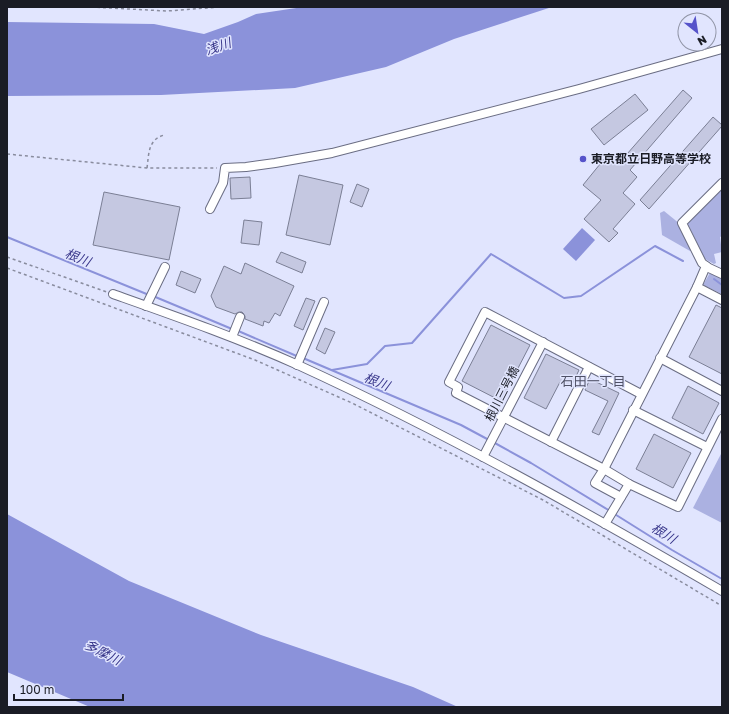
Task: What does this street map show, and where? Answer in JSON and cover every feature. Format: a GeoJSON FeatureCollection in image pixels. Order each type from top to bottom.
{"type":"FeatureCollection","features":[{"type":"Feature","properties":{"kind":"street"},"geometry":{"type":"LineString","coordinates":[[210,209],[223,183],[225,168],[275,164],[338,152],[586,87],[722,49]]}},
{"type":"Feature","properties":{"kind":"street"},"geometry":{"type":"LineString","coordinates":[[722,183],[682,223],[702,263],[722,274]]}},
{"type":"Feature","properties":{"kind":"street"},"geometry":{"type":"LineString","coordinates":[[621,497],[595,483],[604,469],[697,287],[706,266]]}},
{"type":"Feature","properties":{"kind":"street"},"geometry":{"type":"LineString","coordinates":[[148,303],[165,267]]}},
{"type":"Feature","properties":{"kind":"street"},"geometry":{"type":"LineString","coordinates":[[697,287],[722,300]]}},
{"type":"Feature","properties":{"kind":"street"},"geometry":{"type":"LineString","coordinates":[[113,294],[148,303],[298,362],[607,521],[722,591]]}},
{"type":"Feature","properties":{"kind":"street"},"geometry":{"type":"LineString","coordinates":[[298,362],[324,302]]}},
{"type":"Feature","properties":{"kind":"street"},"geometry":{"type":"LineString","coordinates":[[642,394],[485,312],[449,382],[458,387],[456,393],[604,469],[629,484],[678,507],[722,419]]}},
{"type":"Feature","properties":{"kind":"street"},"geometry":{"type":"LineString","coordinates":[[232,335],[238,320]]}},
{"type":"Feature","properties":{"kind":"street","name":"根川三号橋"},"geometry":{"type":"LineString","coordinates":[[483,457],[542,342]]}},
{"type":"Feature","properties":{"kind":"street"},"geometry":{"type":"LineString","coordinates":[[660,358],[722,391]]}},
{"type":"Feature","properties":{"kind":"street"},"geometry":{"type":"LineString","coordinates":[[551,442],[589,367]]}},
{"type":"Feature","properties":{"kind":"street"},"geometry":{"type":"LineString","coordinates":[[634,410],[707,448]]}},
{"type":"Feature","properties":{"kind":"street"},"geometry":{"type":"LineString","coordinates":[[607,521],[629,484]]}},
{"type":"Feature","properties":{"kind":"path"},"geometry":{"type":"LineString","coordinates":[[91,7],[167,11],[220,7]]}},
{"type":"Feature","properties":{"kind":"path"},"geometry":{"type":"LineString","coordinates":[[147,168],[150,147],[158,137],[164,135]]}},
{"type":"Feature","properties":{"kind":"path"},"geometry":{"type":"LineString","coordinates":[[7,154],[147,168],[225,168]]}},
{"type":"Feature","properties":{"kind":"path"},"geometry":{"type":"LineString","coordinates":[[7,257],[113,294]]}},
{"type":"Feature","properties":{"kind":"path"},"geometry":{"type":"LineString","coordinates":[[7,268],[255,360],[352,403],[543,500],[722,606]]}},
{"type":"Feature","properties":{"kind":"shaded area"},"geometry":{"type":"Polygon","coordinates":[[[722,186],[722,236],[720,237],[722,252],[714,254],[716,263],[714,264],[705,259],[688,224],[688,221],[722,186]]]}},
{"type":"Feature","properties":{"kind":"shaded area"},"geometry":{"type":"Polygon","coordinates":[[[664,211],[680,224],[692,249],[690,251],[662,235],[660,213],[664,211]]]}},
{"type":"Feature","properties":{"kind":"shaded area"},"geometry":{"type":"Polygon","coordinates":[[[711,271],[722,276],[722,294],[703,285],[711,271]]]}},
{"type":"Feature","properties":{"kind":"shaded area"},"geometry":{"type":"Polygon","coordinates":[[[722,452],[722,523],[693,508],[722,452]]]}},
{"type":"Feature","properties":{"kind":"water","name":"浅川"},"geometry":{"type":"Polygon","coordinates":[[[303,7],[552,7],[454,39],[386,67],[295,88],[161,95],[7,96],[7,22],[154,24],[204,34],[256,14],[303,7]]]}},
{"type":"Feature","properties":{"kind":"water"},"geometry":{"type":"Polygon","coordinates":[[[582,228],[595,240],[576,261],[563,249],[582,228]]]}},
{"type":"Feature","properties":{"kind":"water","name":"多摩川"},"geometry":{"type":"Polygon","coordinates":[[[7,514],[129,581],[261,635],[413,687],[458,707],[90,707],[7,672],[7,514]]]}},
{"type":"Feature","properties":{"kind":"building"},"geometry":{"type":"Polygon","coordinates":[[[683,90],[692,98],[630,170],[637,177],[623,193],[635,204],[613,229],[618,233],[609,242],[584,219],[601,200],[583,185],[609,153],[620,162],[683,90]]]}},
{"type":"Feature","properties":{"kind":"building"},"geometry":{"type":"Polygon","coordinates":[[[635,94],[648,110],[604,145],[591,129],[635,94]]]}},
{"type":"Feature","properties":{"kind":"building"},"geometry":{"type":"Polygon","coordinates":[[[713,117],[722,126],[649,209],[640,200],[713,117]]]}},
{"type":"Feature","properties":{"kind":"building"},"geometry":{"type":"Polygon","coordinates":[[[299,175],[343,185],[330,245],[286,235],[299,175]]]}},
{"type":"Feature","properties":{"kind":"building"},"geometry":{"type":"Polygon","coordinates":[[[250,177],[251,198],[231,199],[230,178],[250,177]]]}},
{"type":"Feature","properties":{"kind":"building"},"geometry":{"type":"Polygon","coordinates":[[[357,184],[369,189],[362,207],[350,202],[357,184]]]}},
{"type":"Feature","properties":{"kind":"building"},"geometry":{"type":"Polygon","coordinates":[[[104,192],[180,207],[169,260],[93,245],[104,192]]]}},
{"type":"Feature","properties":{"kind":"building"},"geometry":{"type":"Polygon","coordinates":[[[244,220],[262,222],[259,245],[241,243],[244,220]]]}},
{"type":"Feature","properties":{"kind":"building"},"geometry":{"type":"Polygon","coordinates":[[[281,252],[306,262],[302,273],[276,262],[281,252]]]}},
{"type":"Feature","properties":{"kind":"building"},"geometry":{"type":"Polygon","coordinates":[[[245,263],[294,286],[280,316],[275,313],[269,323],[264,321],[263,326],[245,319],[242,312],[235,314],[216,307],[211,296],[224,266],[241,274],[245,263]]]}},
{"type":"Feature","properties":{"kind":"building"},"geometry":{"type":"Polygon","coordinates":[[[181,271],[201,279],[195,293],[176,285],[181,271]]]}},
{"type":"Feature","properties":{"kind":"building"},"geometry":{"type":"Polygon","coordinates":[[[306,298],[315,301],[303,330],[294,326],[306,298]]]}},
{"type":"Feature","properties":{"kind":"building"},"geometry":{"type":"Polygon","coordinates":[[[716,305],[722,308],[722,374],[689,357],[716,305]]]}},
{"type":"Feature","properties":{"kind":"building"},"geometry":{"type":"Polygon","coordinates":[[[491,325],[530,345],[501,401],[462,381],[491,325]]]}},
{"type":"Feature","properties":{"kind":"building"},"geometry":{"type":"Polygon","coordinates":[[[325,328],[335,332],[325,354],[316,349],[325,328]]]}},
{"type":"Feature","properties":{"kind":"building"},"geometry":{"type":"Polygon","coordinates":[[[546,354],[579,370],[571,387],[560,382],[546,409],[524,398],[546,354]]]}},
{"type":"Feature","properties":{"kind":"building"},"geometry":{"type":"Polygon","coordinates":[[[590,379],[619,393],[599,435],[592,432],[608,401],[585,390],[590,379]]]}},
{"type":"Feature","properties":{"kind":"building"},"geometry":{"type":"Polygon","coordinates":[[[688,386],[719,403],[703,434],[672,418],[688,386]]]}},
{"type":"Feature","properties":{"kind":"building"},"geometry":{"type":"Polygon","coordinates":[[[654,434],[691,453],[673,488],[636,469],[654,434]]]}},
{"type":"Feature","properties":{"kind":"waterway","name":"根川"},"geometry":{"type":"LineString","coordinates":[[7,237],[149,295]]}},
{"type":"Feature","properties":{"kind":"waterway"},"geometry":{"type":"LineString","coordinates":[[332,370],[367,364],[385,346],[412,343],[491,254],[564,298],[581,296],[655,246],[683,261]]}},
{"type":"Feature","properties":{"kind":"waterway"},"geometry":{"type":"LineString","coordinates":[[714,279],[722,285]]}},
{"type":"Feature","properties":{"kind":"waterway","name":"根川"},"geometry":{"type":"LineString","coordinates":[[153,296],[232,329]]}},
{"type":"Feature","properties":{"kind":"waterway","name":"根川"},"geometry":{"type":"LineString","coordinates":[[236,330],[299,357]]}},
{"type":"Feature","properties":{"kind":"waterway","name":"根川"},"geometry":{"type":"LineString","coordinates":[[303,358],[461,425],[489,440]]}},
{"type":"Feature","properties":{"kind":"waterway","name":"根川"},"geometry":{"type":"LineString","coordinates":[[493,442],[531,463],[610,511]]}},
{"type":"Feature","properties":{"kind":"waterway","name":"根川"},"geometry":{"type":"LineString","coordinates":[[613,513],[722,579]]}},
{"type":"Feature","properties":{"kind":"place","name":"東京都立日野高等学校"},"geometry":{"type":"Point","coordinates":[583,159]}},
{"type":"Feature","properties":{"kind":"district","name":"石田一丁目"},"geometry":{"type":"Point","coordinates":[593,381]}}]}
